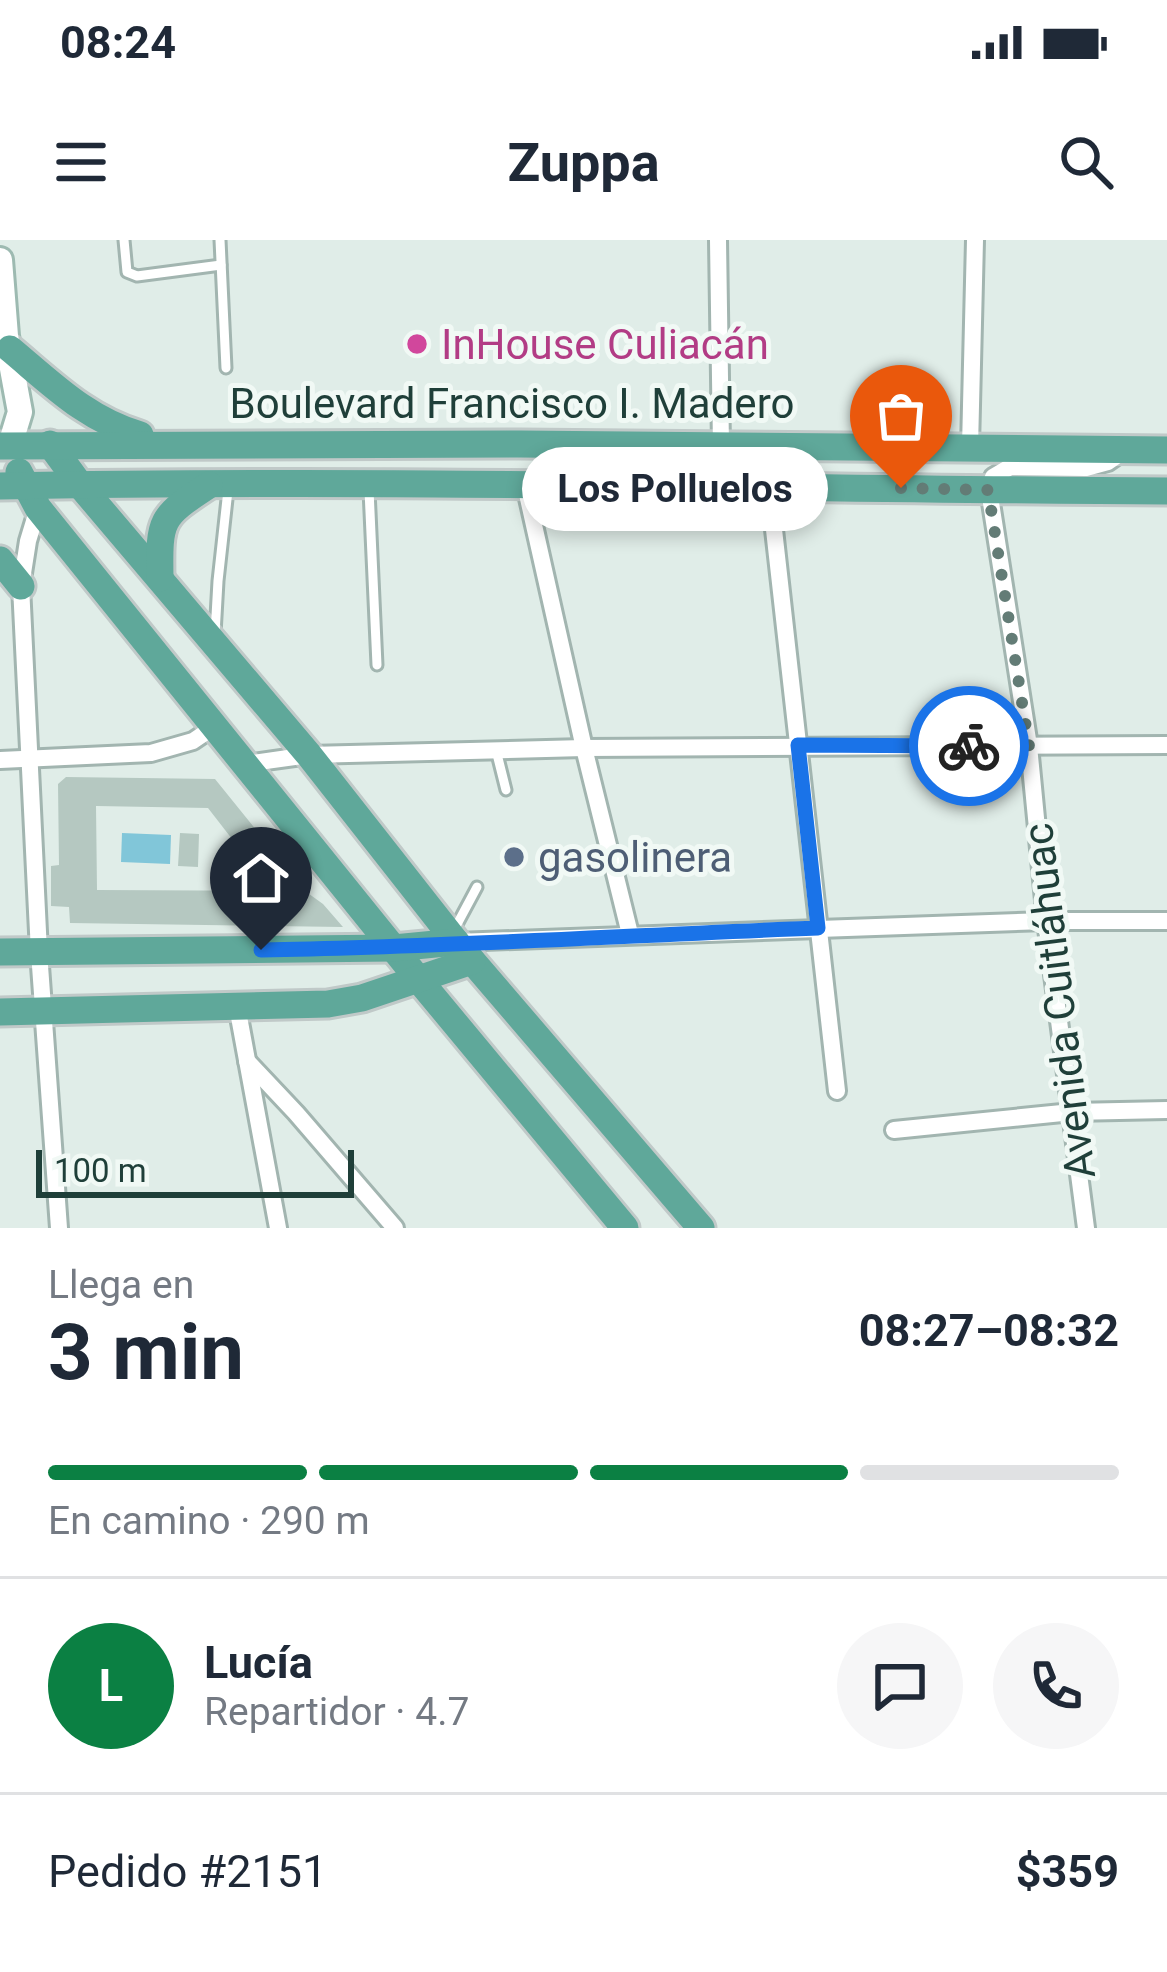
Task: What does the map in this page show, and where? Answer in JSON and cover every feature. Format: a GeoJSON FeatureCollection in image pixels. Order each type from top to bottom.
{"type":"FeatureCollection","features":[{"type":"Feature","properties":{"kind":"main road"},"geometry":{"type":"LineString","coordinates":[[0,260],[5,347],[20,412],[309,755],[459,946],[701,1228]]}},
{"type":"Feature","properties":{"kind":"main road"},"geometry":{"type":"LineString","coordinates":[[5,347],[85,411],[112,427],[167,443]]}},
{"type":"Feature","properties":{"kind":"main road"},"geometry":{"type":"LineString","coordinates":[[20,412],[5,445],[21,493],[625,1228]]}},
{"type":"Feature","properties":{"kind":"main road","name":"Boulevard Francisco I. Madero"},"geometry":{"type":"LineString","coordinates":[[5,445],[1167,450]]}},
{"type":"Feature","properties":{"kind":"main road","name":"Boulevard Francisco I. Madero"},"geometry":{"type":"LineString","coordinates":[[21,493],[80,485],[220,484],[1167,491]]}},
{"type":"Feature","properties":{"kind":"main road"},"geometry":{"type":"LineString","coordinates":[[160,578],[159,539],[170,512],[220,484]]}},
{"type":"Feature","properties":{"kind":"main road"},"geometry":{"type":"LineString","coordinates":[[0,560],[21,586]]}},
{"type":"Feature","properties":{"kind":"main road"},"geometry":{"type":"LineString","coordinates":[[0,952],[459,946]]}},
{"type":"Feature","properties":{"kind":"main road"},"geometry":{"type":"LineString","coordinates":[[0,1012],[328,1004],[419,980],[459,946]]}},
{"type":"Feature","properties":{"kind":"street"},"geometry":{"type":"LineString","coordinates":[[718,240],[721,446]]}},
{"type":"Feature","properties":{"kind":"street"},"geometry":{"type":"LineString","coordinates":[[970,447],[974,240]]}},
{"type":"Feature","properties":{"kind":"street"},"geometry":{"type":"LineString","coordinates":[[988,490],[993,477],[1010,467],[1086,468],[1108,462],[1127,449]]}},
{"type":"Feature","properties":{"kind":"street"},"geometry":{"type":"LineString","coordinates":[[525,485],[630,934]]}},
{"type":"Feature","properties":{"kind":"street"},"geometry":{"type":"LineString","coordinates":[[769,485],[837,1091]]}},
{"type":"Feature","properties":{"kind":"street","name":"Avenida Cuitláhuac"},"geometry":{"type":"LineString","coordinates":[[988,490],[1029,746],[1046,921],[1086,1228]]}},
{"type":"Feature","properties":{"kind":"street"},"geometry":{"type":"LineString","coordinates":[[21,493],[28,541],[21,586],[28,759],[59,1228]]}},
{"type":"Feature","properties":{"kind":"street"},"geometry":{"type":"LineString","coordinates":[[0,760],[151,753],[193,741],[215,725]]}},
{"type":"Feature","properties":{"kind":"street"},"geometry":{"type":"LineString","coordinates":[[245,764],[309,755],[584,748],[1167,745]]}},
{"type":"Feature","properties":{"kind":"street"},"geometry":{"type":"LineString","coordinates":[[459,946],[630,934],[1167,921]]}},
{"type":"Feature","properties":{"kind":"street"},"geometry":{"type":"LineString","coordinates":[[237,1006],[278,1228]]}},
{"type":"Feature","properties":{"kind":"street"},"geometry":{"type":"LineString","coordinates":[[246,1060],[395,1228]]}},
{"type":"Feature","properties":{"kind":"street"},"geometry":{"type":"LineString","coordinates":[[894,1130],[1072,1112],[1167,1110]]}},
{"type":"Feature","properties":{"kind":"lane"},"geometry":{"type":"LineString","coordinates":[[124,240],[127,272],[137,276],[221,266]]}},
{"type":"Feature","properties":{"kind":"lane"},"geometry":{"type":"LineString","coordinates":[[220,240],[226,368]]}},
{"type":"Feature","properties":{"kind":"lane"},"geometry":{"type":"LineString","coordinates":[[215,644],[220,484]]}},
{"type":"Feature","properties":{"kind":"lane"},"geometry":{"type":"LineString","coordinates":[[369,484],[377,665]]}},
{"type":"Feature","properties":{"kind":"lane"},"geometry":{"type":"LineString","coordinates":[[496,750],[506,790]]}},
{"type":"Feature","properties":{"kind":"lane"},"geometry":{"type":"LineString","coordinates":[[459,946],[477,887]]}},
{"type":"Feature","properties":{"kind":"water"},"geometry":{"type":"Polygon","coordinates":[[[122,833],[171,835],[170,864],[121,862],[122,833]]]}},
{"type":"Feature","properties":{"kind":"building"},"geometry":{"type":"Polygon","coordinates":[[[66,777],[215,779],[278,857],[253,866],[208,808],[96,806],[97,890],[305,891],[343,927],[70,923],[69,907],[51,906],[51,866],[59,865],[58,784],[66,777]]]}},
{"type":"Feature","properties":{"kind":"building"},"geometry":{"type":"Polygon","coordinates":[[[180,833],[199,834],[198,867],[178,866],[180,833]]]}},
{"type":"Feature","properties":{"kind":"way so far"},"geometry":{"type":"LineString","coordinates":[[901,488],[988,490],[1029,746],[969,746]]}},
{"type":"Feature","properties":{"kind":"place","name":"InHouse Culiacán"},"geometry":{"type":"Point","coordinates":[417,344]}},
{"type":"Feature","properties":{"kind":"place","name":"Los Polluelos"},"geometry":{"type":"Point","coordinates":[901,488]}},
{"type":"Feature","properties":{"kind":"place","name":"gasolinera"},"geometry":{"type":"Point","coordinates":[514,857]}},
{"type":"Feature","properties":{"kind":"route"},"geometry":{"type":"LineString","coordinates":[[261,950],[818,928],[798,745],[969,746]]}}]}
